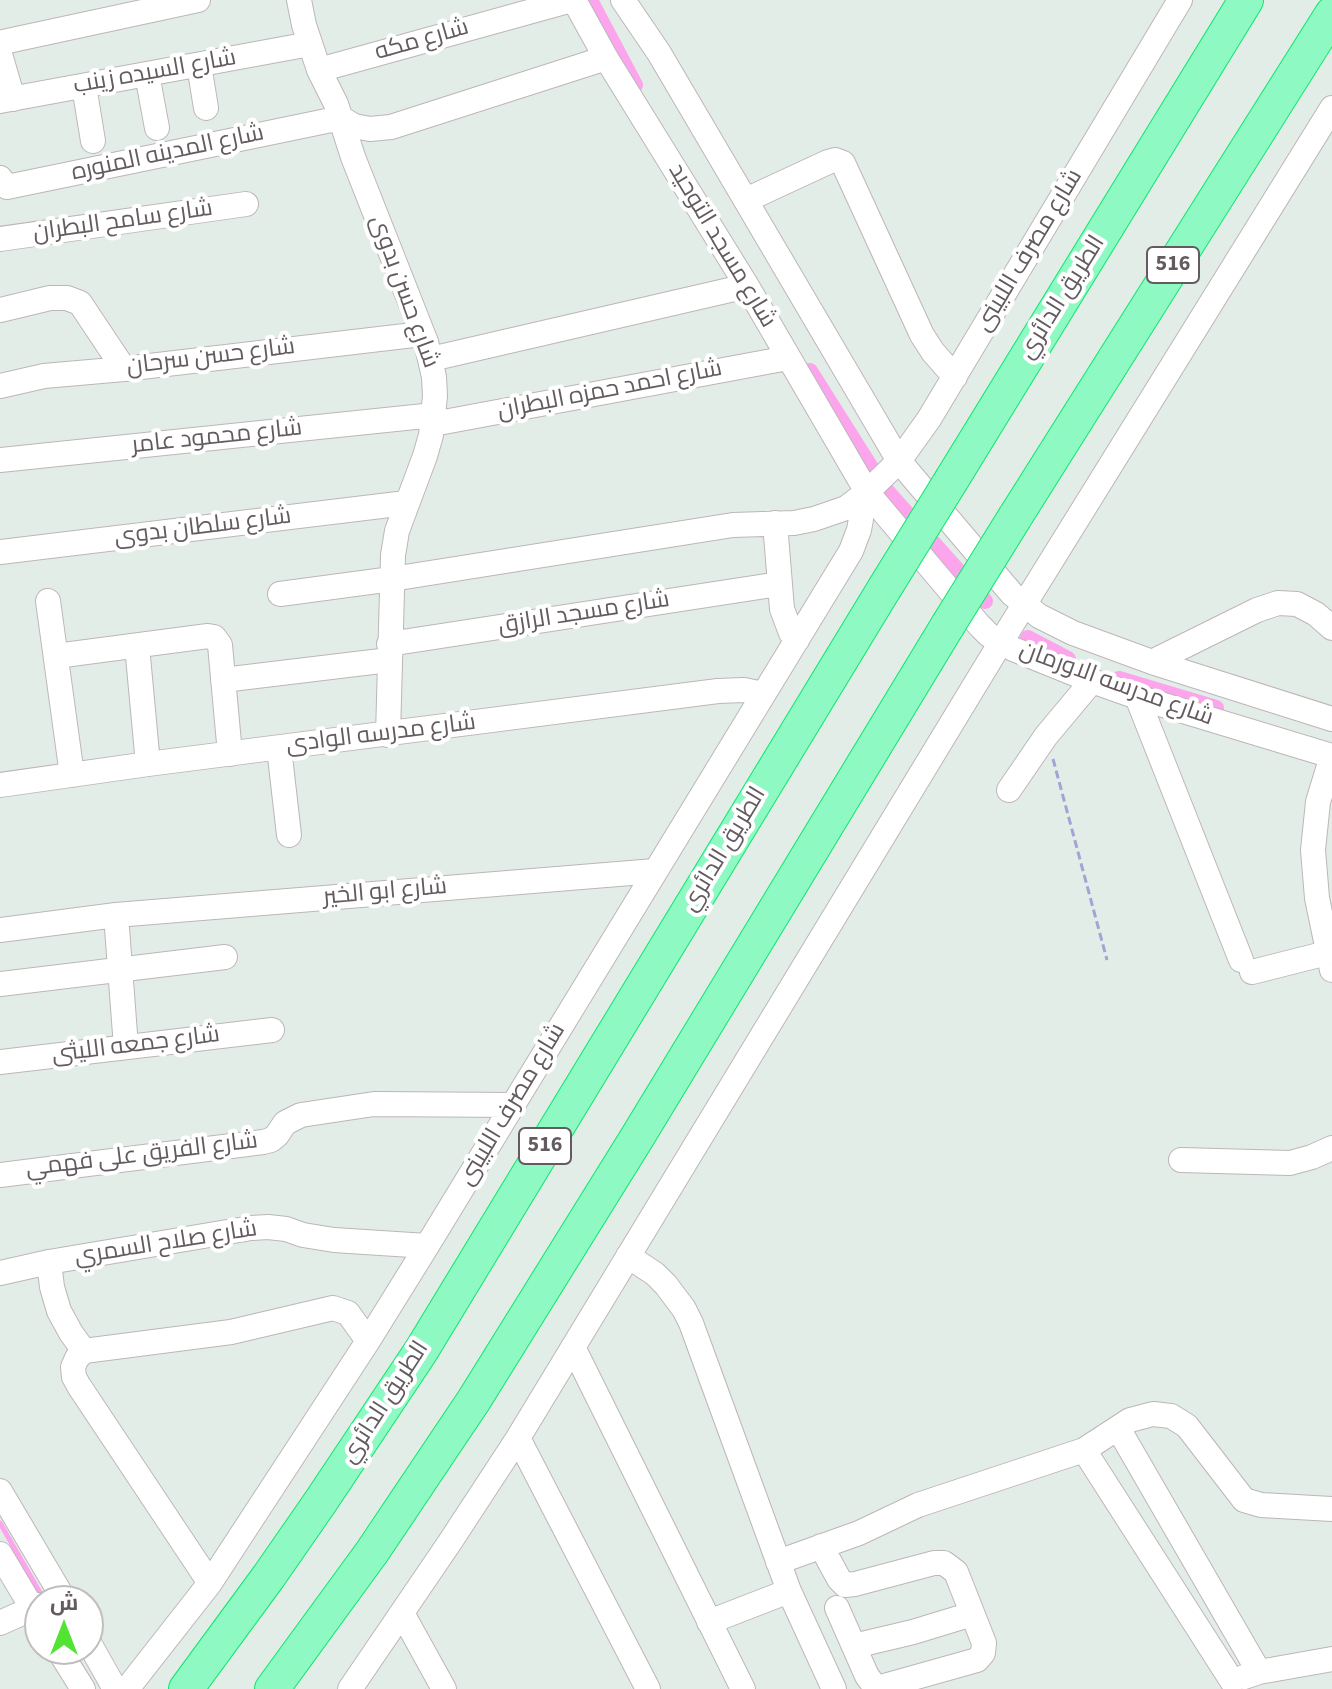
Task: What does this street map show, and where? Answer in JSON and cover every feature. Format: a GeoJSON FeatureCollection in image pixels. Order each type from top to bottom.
{"type":"FeatureCollection","features":[{"type":"Feature","properties":{"kind":"highway","name":"الطريق الدائري"},"geometry":{"type":"LineString","coordinates":[[186,1689],[304,1526],[421,1351],[1246,0]]}},
{"type":"Feature","properties":{"kind":"highway","name":"516"},"geometry":{"type":"LineString","coordinates":[[272,1689],[372,1552],[474,1400],[948,625],[1332,14]]}},
{"type":"Feature","properties":{"kind":"street"},"geometry":{"type":"LineString","coordinates":[[0,45],[198,0]]}},
{"type":"Feature","properties":{"kind":"street","name":"شارع مسجد التوحيد"},"geometry":{"type":"LineString","coordinates":[[573,0],[747,286],[861,497]]}},
{"type":"Feature","properties":{"kind":"street","name":"شارع مكه"},"geometry":{"type":"LineString","coordinates":[[319,70],[573,0]]}},
{"type":"Feature","properties":{"kind":"street","name":"شارع مسجد التوحيد"},"geometry":{"type":"LineString","coordinates":[[623,0],[659,53],[899,461]]}},
{"type":"Feature","properties":{"kind":"street","name":"شارع مصرف اللبينى"},"geometry":{"type":"LineString","coordinates":[[127,1689],[210,1583],[368,1341],[856,541],[861,519],[861,497],[899,461],[929,419],[1180,0]]}},
{"type":"Feature","properties":{"kind":"street","name":"شارع حسن بدوى"},"geometry":{"type":"LineString","coordinates":[[304,1],[304,25],[310,44],[422,334],[431,359],[435,387],[433,420],[425,456],[406,503],[393,555],[388,735]]}},
{"type":"Feature","properties":{"kind":"street","name":"شارع السيده زينب"},"geometry":{"type":"LineString","coordinates":[[6,100],[310,44]]}},
{"type":"Feature","properties":{"kind":"street"},"geometry":{"type":"LineString","coordinates":[[0,54],[6,100]]}},
{"type":"Feature","properties":{"kind":"street"},"geometry":{"type":"LineString","coordinates":[[341,118],[354,126],[370,129],[391,127],[606,58]]}},
{"type":"Feature","properties":{"kind":"street"},"geometry":{"type":"LineString","coordinates":[[199,65],[206,108]]}},
{"type":"Feature","properties":{"kind":"street"},"geometry":{"type":"LineString","coordinates":[[147,74],[157,128]]}},
{"type":"Feature","properties":{"kind":"street"},"geometry":{"type":"LineString","coordinates":[[84,86],[93,141]]}},
{"type":"Feature","properties":{"kind":"street"},"geometry":{"type":"LineString","coordinates":[[350,1689],[518,1438],[1001,642],[1332,108]]}},
{"type":"Feature","properties":{"kind":"street","name":"شارع المدينه المنوره"},"geometry":{"type":"LineString","coordinates":[[0,178],[7,187],[341,118]]}},
{"type":"Feature","properties":{"kind":"street"},"geometry":{"type":"LineString","coordinates":[[746,200],[832,161],[843,163],[922,335],[955,377]]}},
{"type":"Feature","properties":{"kind":"street","name":"شارع سامح البطران"},"geometry":{"type":"LineString","coordinates":[[0,239],[246,204]]}},
{"type":"Feature","properties":{"kind":"street"},"geometry":{"type":"LineString","coordinates":[[431,359],[747,286]]}},
{"type":"Feature","properties":{"kind":"street"},"geometry":{"type":"LineString","coordinates":[[0,310],[50,298],[67,298],[80,303],[124,369]]}},
{"type":"Feature","properties":{"kind":"street","name":"شارع حسن سرحان"},"geometry":{"type":"LineString","coordinates":[[0,386],[44,376],[422,334]]}},
{"type":"Feature","properties":{"kind":"street","name":"شارع احمد حمزه البطران"},"geometry":{"type":"LineString","coordinates":[[433,420],[788,358]]}},
{"type":"Feature","properties":{"kind":"street","name":"شارع محمود عامر"},"geometry":{"type":"LineString","coordinates":[[0,460],[433,420]]}},
{"type":"Feature","properties":{"kind":"street","name":"شارع مدرسه الاورمان"},"geometry":{"type":"LineString","coordinates":[[899,461],[1002,582],[1039,616],[1073,633],[1152,662],[1332,719]]}},
{"type":"Feature","properties":{"kind":"street"},"geometry":{"type":"LineString","coordinates":[[280,594],[733,525],[814,519],[830,515],[861,497]]}},
{"type":"Feature","properties":{"kind":"street","name":"شارع مدرسه الاورمان"},"geometry":{"type":"LineString","coordinates":[[861,497],[979,625],[1001,642],[1137,697],[1332,756]]}},
{"type":"Feature","properties":{"kind":"street","name":"شارع سلطان بدوى"},"geometry":{"type":"LineString","coordinates":[[0,552],[406,503]]}},
{"type":"Feature","properties":{"kind":"street"},"geometry":{"type":"LineString","coordinates":[[775,523],[782,609],[797,640]]}},
{"type":"Feature","properties":{"kind":"street","name":"شارع مسجد الرازق"},"geometry":{"type":"LineString","coordinates":[[223,680],[779,584]]}},
{"type":"Feature","properties":{"kind":"street"},"geometry":{"type":"LineString","coordinates":[[48,601],[72,775]]}},
{"type":"Feature","properties":{"kind":"street"},"geometry":{"type":"LineString","coordinates":[[1152,662],[1257,610],[1278,603],[1297,604],[1316,614],[1332,628]]}},
{"type":"Feature","properties":{"kind":"street"},"geometry":{"type":"LineString","coordinates":[[56,656],[214,637],[220,645],[230,754]]}},
{"type":"Feature","properties":{"kind":"street"},"geometry":{"type":"LineString","coordinates":[[137,646],[148,764]]}},
{"type":"Feature","properties":{"kind":"street"},"geometry":{"type":"LineString","coordinates":[[1009,790],[1046,736],[1092,681]]}},
{"type":"Feature","properties":{"kind":"street","name":"شارع مدرسه الوادى"},"geometry":{"type":"LineString","coordinates":[[0,785],[718,691],[744,690],[763,694]]}},
{"type":"Feature","properties":{"kind":"street"},"geometry":{"type":"LineString","coordinates":[[1137,697],[1246,966],[1330,961],[1317,898],[1313,850],[1318,802],[1332,756]]}},
{"type":"Feature","properties":{"kind":"street"},"geometry":{"type":"LineString","coordinates":[[279,748],[289,835]]}},
{"type":"Feature","properties":{"kind":"street","name":"شارع ابو الخير"},"geometry":{"type":"LineString","coordinates":[[0,930],[116,915],[655,871]]}},
{"type":"Feature","properties":{"kind":"street"},"geometry":{"type":"LineString","coordinates":[[116,915],[126,1047]]}},
{"type":"Feature","properties":{"kind":"street"},"geometry":{"type":"LineString","coordinates":[[0,984],[225,957]]}},
{"type":"Feature","properties":{"kind":"street","name":"شارع جمعه الليثى"},"geometry":{"type":"LineString","coordinates":[[0,1062],[272,1030]]}},
{"type":"Feature","properties":{"kind":"street","name":"شارع الفريق على فهمي"},"geometry":{"type":"LineString","coordinates":[[0,1175],[263,1142],[271,1140],[285,1123],[301,1115],[374,1104],[513,1105]]}},
{"type":"Feature","properties":{"kind":"street"},"geometry":{"type":"LineString","coordinates":[[1181,1160],[1290,1163],[1332,1148]]}},
{"type":"Feature","properties":{"kind":"street","name":"شارع صلاح السمري"},"geometry":{"type":"LineString","coordinates":[[0,1273],[251,1228],[268,1227],[334,1240],[427,1246]]}},
{"type":"Feature","properties":{"kind":"street"},"geometry":{"type":"LineString","coordinates":[[628,1256],[666,1285],[691,1323],[789,1591],[834,1689]]}},
{"type":"Feature","properties":{"kind":"street"},"geometry":{"type":"LineString","coordinates":[[49,1262],[59,1311],[84,1351]]}},
{"type":"Feature","properties":{"kind":"street"},"geometry":{"type":"LineString","coordinates":[[210,1583],[74,1377],[73,1367],[77,1358],[84,1351],[231,1332],[333,1308],[348,1313],[368,1341]]}},
{"type":"Feature","properties":{"kind":"street"},"geometry":{"type":"LineString","coordinates":[[573,1347],[743,1689]]}},
{"type":"Feature","properties":{"kind":"street"},"geometry":{"type":"LineString","coordinates":[[778,1562],[859,1533],[918,1505],[1084,1450],[1130,1420],[1153,1414],[1171,1416],[1187,1426],[1244,1500],[1261,1505],[1332,1509]]}},
{"type":"Feature","properties":{"kind":"street"},"geometry":{"type":"LineString","coordinates":[[1118,1428],[1259,1672]]}},
{"type":"Feature","properties":{"kind":"street"},"geometry":{"type":"LineString","coordinates":[[518,1438],[648,1689]]}},
{"type":"Feature","properties":{"kind":"street"},"geometry":{"type":"LineString","coordinates":[[1084,1450],[1230,1685],[1259,1672],[1332,1659]]}},
{"type":"Feature","properties":{"kind":"street"},"geometry":{"type":"LineString","coordinates":[[2,1496],[39,1585]]}},
{"type":"Feature","properties":{"kind":"street"},"geometry":{"type":"LineString","coordinates":[[821,1546],[841,1583],[850,1585],[934,1563],[951,1567],[956,1572],[984,1643],[983,1653],[977,1660],[928,1682],[877,1688],[867,1676],[837,1608]]}},
{"type":"Feature","properties":{"kind":"street"},"geometry":{"type":"LineString","coordinates":[[0,1554],[29,1585]]}},
{"type":"Feature","properties":{"kind":"street"},"geometry":{"type":"LineString","coordinates":[[709,1622],[789,1591]]}},
{"type":"Feature","properties":{"kind":"street"},"geometry":{"type":"LineString","coordinates":[[0,1623],[24,1613]]}},
{"type":"Feature","properties":{"kind":"street"},"geometry":{"type":"LineString","coordinates":[[402,1613],[444,1689]]}},
{"type":"Feature","properties":{"kind":"street"},"geometry":{"type":"LineString","coordinates":[[854,1646],[972,1614]]}},
{"type":"Feature","properties":{"kind":"street"},"geometry":{"type":"LineString","coordinates":[[68,1665],[83,1689]]}},
{"type":"Feature","properties":{"kind":"street"},"geometry":{"type":"LineString","coordinates":[[102,1665],[115,1689]]}},
{"type":"Feature","properties":{"kind":"path"},"geometry":{"type":"LineString","coordinates":[[1046,736],[1107,960]]}},
{"type":"Feature","properties":{"kind":"waterway"},"geometry":{"type":"LineString","coordinates":[[590,0],[635,85]]}},
{"type":"Feature","properties":{"kind":"waterway"},"geometry":{"type":"LineString","coordinates":[[810,371],[875,474]]}},
{"type":"Feature","properties":{"kind":"waterway"},"geometry":{"type":"LineString","coordinates":[[886,490],[985,601]]}},
{"type":"Feature","properties":{"kind":"waterway"},"geometry":{"type":"LineString","coordinates":[[1028,638],[1068,659]]}},
{"type":"Feature","properties":{"kind":"waterway"},"geometry":{"type":"LineString","coordinates":[[1119,679],[1216,708]]}},
{"type":"Feature","properties":{"kind":"waterway"},"geometry":{"type":"LineString","coordinates":[[0,1523],[36,1585]]}}]}
